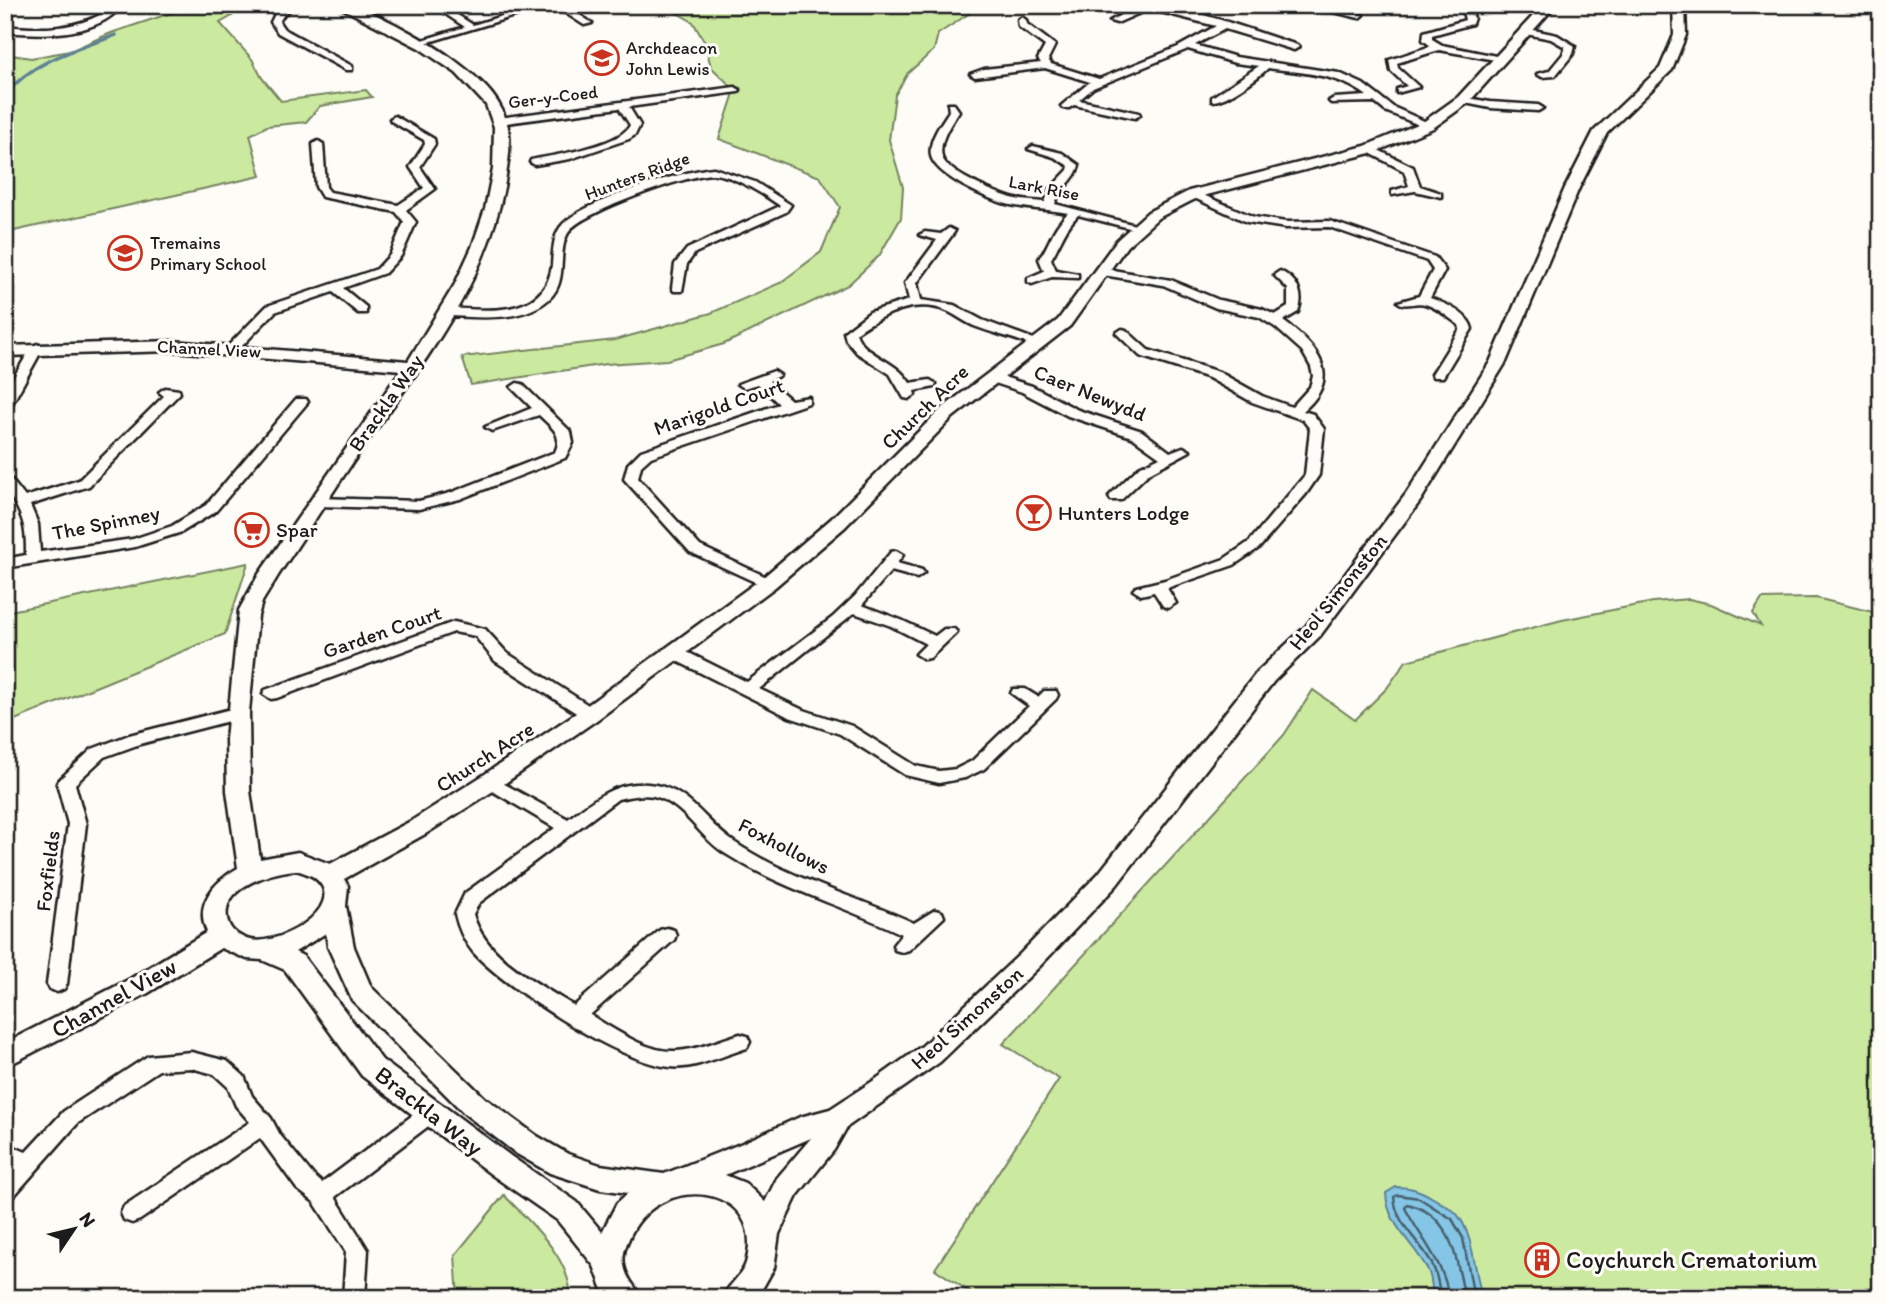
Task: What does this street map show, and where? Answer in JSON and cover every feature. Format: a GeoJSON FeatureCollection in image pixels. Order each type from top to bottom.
{"type":"FeatureCollection","features":[{"type":"Feature","properties":{"kind":"street"},"geometry":{"type":"LineString","coordinates":[[5,29],[48,30],[78,26],[111,12],[111,9],[98,5]]}},
{"type":"Feature","properties":{"kind":"street"},"geometry":{"type":"LineString","coordinates":[[293,5],[280,12],[275,22],[281,31],[349,68]]}},
{"type":"Feature","properties":{"kind":"street","name":"Brackla Way"},"geometry":{"type":"LineString","coordinates":[[251,872],[242,822],[235,714],[249,608],[318,502],[413,366],[482,246],[494,211],[504,137],[492,104],[467,77],[418,44],[342,5]]}},
{"type":"Feature","properties":{"kind":"street"},"geometry":{"type":"LineString","coordinates":[[436,5],[472,28]]}},
{"type":"Feature","properties":{"kind":"street"},"geometry":{"type":"LineString","coordinates":[[418,44],[547,5]]}},
{"type":"Feature","properties":{"kind":"street"},"geometry":{"type":"LineString","coordinates":[[557,5],[587,23]]}},
{"type":"Feature","properties":{"kind":"street"},"geometry":{"type":"LineString","coordinates":[[1308,5],[1341,18],[1359,15]]}},
{"type":"Feature","properties":{"kind":"street"},"geometry":{"type":"LineString","coordinates":[[1478,5],[1467,12],[1471,18],[1469,22],[1434,30],[1427,34],[1428,40],[1439,47],[1498,59]]}},
{"type":"Feature","properties":{"kind":"street"},"geometry":{"type":"LineString","coordinates":[[1490,5],[1496,6]]}},
{"type":"Feature","properties":{"kind":"street","name":"Church Acre"},"geometry":{"type":"LineString","coordinates":[[329,876],[419,827],[490,782],[590,715],[768,583],[838,523],[947,413],[1064,323],[1137,227],[1153,215],[1194,194],[1370,149],[1428,125],[1448,114],[1463,100],[1550,5]]}},
{"type":"Feature","properties":{"kind":"street"},"geometry":{"type":"LineString","coordinates":[[1115,18],[1145,6],[1225,25],[1292,48],[1306,41]]}},
{"type":"Feature","properties":{"kind":"street","name":"Heol Simonston"},"geometry":{"type":"LineString","coordinates":[[669,1183],[750,1153],[810,1125],[837,1119],[931,1054],[1030,960],[1107,880],[1250,695],[1313,631],[1413,496],[1498,362],[1572,188],[1601,131],[1666,70],[1680,35],[1676,7]]}},
{"type":"Feature","properties":{"kind":"street"},"geometry":{"type":"LineString","coordinates":[[1019,23],[1050,46],[1043,59],[1047,65]]}},
{"type":"Feature","properties":{"kind":"street"},"geometry":{"type":"LineString","coordinates":[[1135,115],[1118,116],[1069,103],[1099,82],[1187,46],[1225,25]]}},
{"type":"Feature","properties":{"kind":"street"},"geometry":{"type":"LineString","coordinates":[[43,40],[48,30]]}},
{"type":"Feature","properties":{"kind":"street"},"geometry":{"type":"LineString","coordinates":[[1524,31],[1554,37],[1570,46],[1568,54],[1547,74],[1567,75]]}},
{"type":"Feature","properties":{"kind":"street"},"geometry":{"type":"LineString","coordinates":[[1187,46],[1265,65],[1336,75],[1360,86],[1389,109],[1428,125]]}},
{"type":"Feature","properties":{"kind":"street"},"geometry":{"type":"LineString","coordinates":[[1400,91],[1418,88],[1394,69],[1392,62],[1439,47]]}},
{"type":"Feature","properties":{"kind":"street"},"geometry":{"type":"LineString","coordinates":[[975,74],[987,66],[1024,71],[1047,65],[1099,82]]}},
{"type":"Feature","properties":{"kind":"street"},"geometry":{"type":"LineString","coordinates":[[1236,100],[1218,97],[1252,78],[1265,65]]}},
{"type":"Feature","properties":{"kind":"street","name":"Ger-y-Coed"},"geometry":{"type":"LineString","coordinates":[[499,121],[736,90]]}},
{"type":"Feature","properties":{"kind":"street"},"geometry":{"type":"LineString","coordinates":[[1333,100],[1376,99]]}},
{"type":"Feature","properties":{"kind":"street"},"geometry":{"type":"LineString","coordinates":[[1463,100],[1525,111],[1538,108]]}},
{"type":"Feature","properties":{"kind":"street"},"geometry":{"type":"LineString","coordinates":[[535,162],[566,157],[625,138],[635,125],[623,106]]}},
{"type":"Feature","properties":{"kind":"street","name":"Lark Rise"},"geometry":{"type":"LineString","coordinates":[[951,106],[954,111],[936,158],[946,172],[1006,200],[1076,211],[1137,227]]}},
{"type":"Feature","properties":{"kind":"street"},"geometry":{"type":"LineString","coordinates":[[318,144],[321,187],[326,195],[400,208],[430,189],[415,167],[430,144],[429,139],[395,119]]}},
{"type":"Feature","properties":{"kind":"street"},"geometry":{"type":"LineString","coordinates":[[1050,152],[1065,143]]}},
{"type":"Feature","properties":{"kind":"street"},"geometry":{"type":"LineString","coordinates":[[1033,149],[1050,152],[1074,165],[1073,170],[1054,191],[1049,206]]}},
{"type":"Feature","properties":{"kind":"street"},"geometry":{"type":"LineString","coordinates":[[1370,149],[1409,169],[1415,188]]}},
{"type":"Feature","properties":{"kind":"street","name":"Hunters Ridge"},"geometry":{"type":"LineString","coordinates":[[446,312],[507,313],[533,304],[551,288],[562,233],[568,223],[589,211],[699,172],[720,172],[786,205],[782,210],[691,251],[681,264],[678,288]]}},
{"type":"Feature","properties":{"kind":"street"},"geometry":{"type":"LineString","coordinates":[[1396,193],[1415,188],[1437,195]]}},
{"type":"Feature","properties":{"kind":"street"},"geometry":{"type":"LineString","coordinates":[[1194,194],[1251,220],[1286,225],[1330,224],[1419,253],[1431,259],[1439,270],[1423,299]]}},
{"type":"Feature","properties":{"kind":"street"},"geometry":{"type":"LineString","coordinates":[[232,349],[271,309],[381,271],[395,257],[410,222],[400,208]]}},
{"type":"Feature","properties":{"kind":"street"},"geometry":{"type":"LineString","coordinates":[[1051,273],[1045,259],[1047,252],[1055,244],[1058,229],[1076,211]]}},
{"type":"Feature","properties":{"kind":"street"},"geometry":{"type":"LineString","coordinates":[[916,303],[911,282],[923,270],[947,234],[925,235]]}},
{"type":"Feature","properties":{"kind":"street"},"geometry":{"type":"LineString","coordinates":[[1101,272],[1173,284],[1213,303],[1260,313],[1275,320],[1293,335],[1313,358],[1319,376],[1312,395],[1295,411]]}},
{"type":"Feature","properties":{"kind":"street"},"geometry":{"type":"LineString","coordinates":[[1032,280],[1051,273],[1074,276]]}},
{"type":"Feature","properties":{"kind":"street"},"geometry":{"type":"LineString","coordinates":[[1275,320],[1294,309],[1300,287],[1280,275]]}},
{"type":"Feature","properties":{"kind":"street"},"geometry":{"type":"LineString","coordinates":[[334,286],[362,310]]}},
{"type":"Feature","properties":{"kind":"street"},"geometry":{"type":"LineString","coordinates":[[1404,302],[1423,299],[1442,307],[1465,323],[1466,328],[1438,374]]}},
{"type":"Feature","properties":{"kind":"street"},"geometry":{"type":"LineString","coordinates":[[930,384],[908,391],[901,377],[892,369],[858,349],[851,341],[850,332],[874,315],[916,303],[950,309],[978,323],[1036,342]]}},
{"type":"Feature","properties":{"kind":"street"},"geometry":{"type":"LineString","coordinates":[[1122,333],[1144,353],[1214,375],[1257,399],[1308,417],[1317,429],[1312,475],[1246,552],[1229,562],[1141,590]]}},
{"type":"Feature","properties":{"kind":"street","name":"Channel View"},"geometry":{"type":"LineString","coordinates":[[5,351],[173,346],[413,366]]}},
{"type":"Feature","properties":{"kind":"street"},"geometry":{"type":"LineString","coordinates":[[5,404],[37,348]]}},
{"type":"Feature","properties":{"kind":"street"},"geometry":{"type":"LineString","coordinates":[[1128,359],[1144,353]]}},
{"type":"Feature","properties":{"kind":"street"},"geometry":{"type":"LineString","coordinates":[[744,384],[767,377],[788,405]]}},
{"type":"Feature","properties":{"kind":"street","name":"Caer Newydd"},"geometry":{"type":"LineString","coordinates":[[991,377],[1027,389],[1073,413],[1137,434],[1168,457]]}},
{"type":"Feature","properties":{"kind":"street"},"geometry":{"type":"LineString","coordinates":[[318,502],[419,505],[455,496],[560,455],[566,443],[564,432],[517,387]]}},
{"type":"Feature","properties":{"kind":"street"},"geometry":{"type":"LineString","coordinates":[[24,502],[84,483],[174,393],[165,392]]}},
{"type":"Feature","properties":{"kind":"street","name":"Marigold Court"},"geometry":{"type":"LineString","coordinates":[[768,583],[695,549],[631,479],[631,471],[636,461],[646,454],[804,400]]}},
{"type":"Feature","properties":{"kind":"street","name":"The Spinney"},"geometry":{"type":"LineString","coordinates":[[5,481],[24,502],[33,533],[33,558],[135,542],[177,530],[211,508],[301,402]]}},
{"type":"Feature","properties":{"kind":"street"},"geometry":{"type":"LineString","coordinates":[[492,427],[540,410]]}},
{"type":"Feature","properties":{"kind":"street"},"geometry":{"type":"LineString","coordinates":[[1116,497],[1134,477],[1183,451]]}},
{"type":"Feature","properties":{"kind":"street"},"geometry":{"type":"LineString","coordinates":[[5,564],[33,558]]}},
{"type":"Feature","properties":{"kind":"street"},"geometry":{"type":"LineString","coordinates":[[747,690],[852,607],[892,560],[917,573]]}},
{"type":"Feature","properties":{"kind":"street"},"geometry":{"type":"LineString","coordinates":[[1158,586],[1168,603]]}},
{"type":"Feature","properties":{"kind":"street"},"geometry":{"type":"LineString","coordinates":[[852,607],[943,637],[924,654]]}},
{"type":"Feature","properties":{"kind":"street","name":"Garden Court"},"geometry":{"type":"LineString","coordinates":[[271,694],[454,627],[480,632],[501,657],[590,715]]}},
{"type":"Feature","properties":{"kind":"street"},"geometry":{"type":"LineString","coordinates":[[675,653],[795,713],[846,730],[911,771],[939,777],[959,774],[978,765],[1045,700],[1019,693]]}},
{"type":"Feature","properties":{"kind":"street"},"geometry":{"type":"LineString","coordinates":[[279,672],[288,688]]}},
{"type":"Feature","properties":{"kind":"street","name":"Foxfields"},"geometry":{"type":"LineString","coordinates":[[57,984],[77,824],[66,783],[98,753],[135,739],[235,714]]}},
{"type":"Feature","properties":{"kind":"street"},"geometry":{"type":"LineString","coordinates":[[490,782],[568,827]]}},
{"type":"Feature","properties":{"kind":"street","name":"Foxhollows"},"geometry":{"type":"LineString","coordinates":[[740,1042],[670,1060],[645,1054],[576,1016],[518,979],[481,949],[468,931],[464,914],[472,898],[612,795],[634,788],[652,789],[672,796],[729,847],[766,867],[873,911],[909,939],[935,917]]}},
{"type":"Feature","properties":{"kind":"street"},"geometry":{"type":"LineString","coordinates":[[298,861],[316,866],[329,876],[338,894],[335,909],[321,927],[296,941],[267,951],[234,946],[220,936],[212,918],[218,900],[230,884],[251,872],[277,862],[298,861]]}},
{"type":"Feature","properties":{"kind":"street","name":"Brackla Way"},"geometry":{"type":"LineString","coordinates":[[335,909],[341,947],[361,993],[475,1106],[527,1145],[560,1164],[600,1177],[669,1183],[713,1182],[738,1193],[756,1210],[764,1234]]}},
{"type":"Feature","properties":{"kind":"street"},"geometry":{"type":"LineString","coordinates":[[576,1016],[667,935]]}},
{"type":"Feature","properties":{"kind":"street","name":"Channel View"},"geometry":{"type":"LineString","coordinates":[[5,1056],[158,975],[220,936]]}},
{"type":"Feature","properties":{"kind":"street","name":"Brackla Way"},"geometry":{"type":"LineString","coordinates":[[267,951],[294,963],[372,1068],[502,1166],[567,1211],[606,1258],[620,1296]]}},
{"type":"Feature","properties":{"kind":"street"},"geometry":{"type":"LineString","coordinates":[[5,1190],[71,1117],[155,1062],[191,1060],[220,1067],[237,1082],[243,1100],[264,1124],[273,1141],[305,1182],[322,1195],[357,1250],[354,1298]]}},
{"type":"Feature","properties":{"kind":"street"},"geometry":{"type":"LineString","coordinates":[[322,1195],[432,1112]]}},
{"type":"Feature","properties":{"kind":"street","name":"Heol Simonston"},"geometry":{"type":"LineString","coordinates":[[737,1298],[753,1280],[762,1262],[764,1234],[787,1187],[824,1142],[837,1119]]}},
{"type":"Feature","properties":{"kind":"street"},"geometry":{"type":"LineString","coordinates":[[132,1213],[264,1124]]}},
{"type":"Feature","properties":{"kind":"street"},"geometry":{"type":"LineString","coordinates":[[5,1152],[30,1163]]}},
{"type":"Feature","properties":{"kind":"street"},"geometry":{"type":"LineString","coordinates":[[606,1258],[615,1231],[633,1205],[669,1183]]}},
{"type":"Feature","properties":{"kind":"green space"},"geometry":{"type":"Polygon","coordinates":[[[663,5],[982,5],[938,34],[934,50],[908,73],[895,95],[889,140],[903,187],[901,218],[879,256],[848,285],[724,344],[667,360],[606,364],[471,385],[462,357],[615,340],[711,313],[780,283],[821,252],[840,207],[820,177],[719,139],[735,90],[711,67],[705,43],[693,22],[663,5]]]}},
{"type":"Feature","properties":{"kind":"green space"},"geometry":{"type":"Polygon","coordinates":[[[224,9],[232,16],[220,23],[252,59],[262,78],[281,101],[366,90],[372,97],[320,106],[306,122],[267,126],[250,135],[261,176],[5,233],[5,54],[31,58],[70,51],[111,33],[174,12],[224,9]]]}},
{"type":"Feature","properties":{"kind":"green space"},"geometry":{"type":"Polygon","coordinates":[[[248,563],[225,634],[5,724],[5,612],[248,563]]]}},
{"type":"Feature","properties":{"kind":"green space"},"geometry":{"type":"Polygon","coordinates":[[[1816,598],[1881,614],[1881,1298],[979,1298],[935,1269],[1059,1079],[1003,1044],[1284,735],[1313,690],[1355,720],[1387,688],[1406,661],[1562,620],[1653,602],[1689,599],[1711,604],[1761,626],[1753,613],[1762,599],[1816,598]]]}},
{"type":"Feature","properties":{"kind":"green space"},"geometry":{"type":"Polygon","coordinates":[[[504,1195],[556,1254],[564,1268],[571,1298],[458,1298],[455,1255],[504,1195]]]}},
{"type":"Feature","properties":{"kind":"water"},"geometry":{"type":"Polygon","coordinates":[[[1396,1187],[1420,1191],[1456,1213],[1470,1241],[1482,1298],[1433,1298],[1428,1270],[1391,1215],[1386,1193],[1396,1187]]]}},
{"type":"Feature","properties":{"kind":"waterway"},"geometry":{"type":"LineString","coordinates":[[5,106],[12,97],[8,92],[31,72],[58,57],[116,35]]}},
{"type":"Feature","properties":{"kind":"place","name":"Archdeacon John Lewis"},"geometry":{"type":"Point","coordinates":[602,58]}},
{"type":"Feature","properties":{"kind":"place","name":"Tremains Primary School"},"geometry":{"type":"Point","coordinates":[125,253]}},
{"type":"Feature","properties":{"kind":"place","name":"Hunters Lodge"},"geometry":{"type":"Point","coordinates":[1034,513]}},
{"type":"Feature","properties":{"kind":"place","name":"Spar"},"geometry":{"type":"Point","coordinates":[252,530]}},
{"type":"Feature","properties":{"kind":"place","name":"Coychurch Crematorium"},"geometry":{"type":"Point","coordinates":[1542,1260]}}]}
